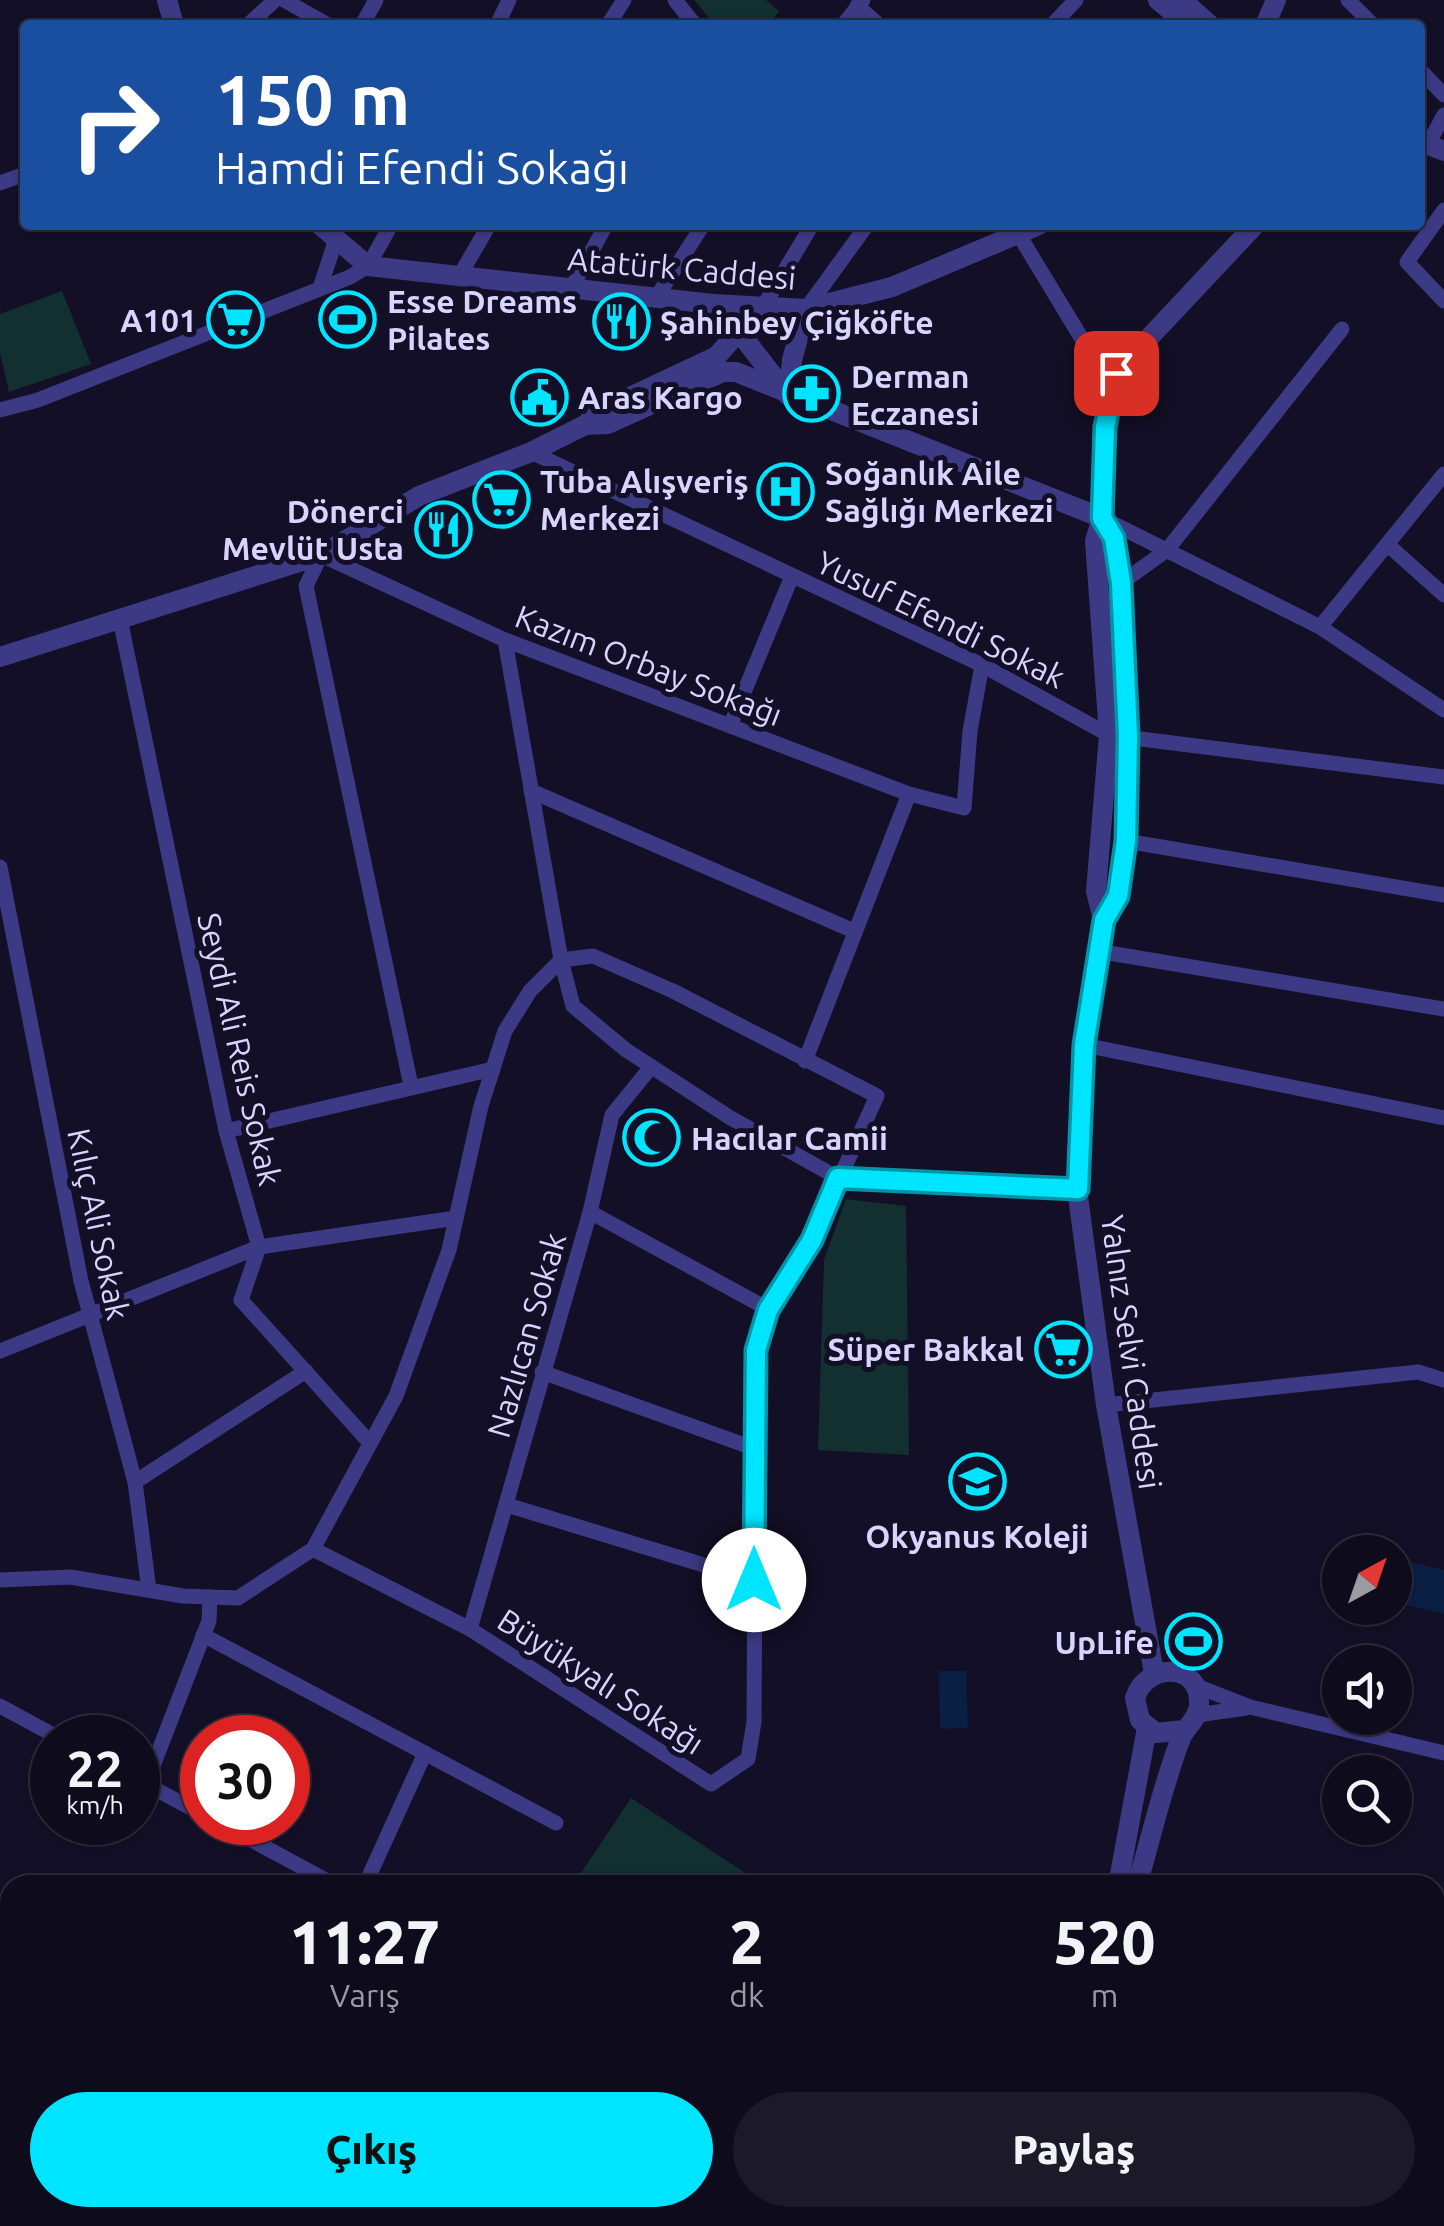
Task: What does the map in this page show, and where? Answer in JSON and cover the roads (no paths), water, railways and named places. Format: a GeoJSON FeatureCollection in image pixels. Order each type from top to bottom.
{"type":"FeatureCollection","features":[{"type":"Feature","properties":{"kind":"street"},"geometry":{"type":"LineString","coordinates":[[254,20],[276,0]]}},
{"type":"Feature","properties":{"kind":"street"},"geometry":{"type":"LineString","coordinates":[[284,0],[319,20]]}},
{"type":"Feature","properties":{"kind":"street"},"geometry":{"type":"LineString","coordinates":[[675,0],[690,20]]}},
{"type":"Feature","properties":{"kind":"street"},"geometry":{"type":"LineString","coordinates":[[1057,20],[1076,0]]}},
{"type":"Feature","properties":{"kind":"street"},"geometry":{"type":"LineString","coordinates":[[1158,0],[1182,20]]}},
{"type":"Feature","properties":{"kind":"street"},"geometry":{"type":"LineString","coordinates":[[1182,0],[1204,20]]}},
{"type":"Feature","properties":{"kind":"street"},"geometry":{"type":"LineString","coordinates":[[1348,0],[1368,20]]}},
{"type":"Feature","properties":{"kind":"street"},"geometry":{"type":"LineString","coordinates":[[1425,75],[1444,95]]}},
{"type":"Feature","properties":{"kind":"street"},"geometry":{"type":"LineString","coordinates":[[1434,145],[1444,115]]}},
{"type":"Feature","properties":{"kind":"street"},"geometry":{"type":"LineString","coordinates":[[1444,210],[1406,262],[1444,301]]}},
{"type":"Feature","properties":{"kind":"street"},"geometry":{"type":"LineString","coordinates":[[0,410],[38,400],[368,266],[387,230]]}},
{"type":"Feature","properties":{"kind":"street"},"geometry":{"type":"LineString","coordinates":[[460,275],[486,230]]}},
{"type":"Feature","properties":{"kind":"street"},"geometry":{"type":"LineString","coordinates":[[572,288],[603,230]]}},
{"type":"Feature","properties":{"kind":"street"},"geometry":{"type":"LineString","coordinates":[[656,298],[700,230]]}},
{"type":"Feature","properties":{"kind":"street"},"geometry":{"type":"LineString","coordinates":[[764,306],[809,230]]}},
{"type":"Feature","properties":{"kind":"street"},"geometry":{"type":"LineString","coordinates":[[789,396],[792,360],[806,310],[863,230]]}},
{"type":"Feature","properties":{"kind":"street","name":"Atatürk Caddesi"},"geometry":{"type":"LineString","coordinates":[[368,266],[713,304],[806,310],[892,287],[1029,230]]}},
{"type":"Feature","properties":{"kind":"street"},"geometry":{"type":"LineString","coordinates":[[1019,235],[1085,344],[1116,373],[1251,230]]}},
{"type":"Feature","properties":{"kind":"street"},"geometry":{"type":"LineString","coordinates":[[328,232],[368,266]]}},
{"type":"Feature","properties":{"kind":"street"},"geometry":{"type":"LineString","coordinates":[[321,285],[328,232]]}},
{"type":"Feature","properties":{"kind":"street"},"geometry":{"type":"LineString","coordinates":[[713,304],[732,321],[789,396]]}},
{"type":"Feature","properties":{"kind":"street"},"geometry":{"type":"LineString","coordinates":[[0,657],[322,555],[418,496],[531,452],[585,425],[600,411],[718,356],[733,338],[732,321]]}},
{"type":"Feature","properties":{"kind":"street"},"geometry":{"type":"LineString","coordinates":[[1121,583],[1167,550],[1342,328]]}},
{"type":"Feature","properties":{"kind":"street"},"geometry":{"type":"LineString","coordinates":[[585,425],[608,424],[723,372],[736,372],[789,396],[1011,478],[1102,518],[1320,627],[1444,710]]}},
{"type":"Feature","properties":{"kind":"street","name":"Yalnız Selvi Caddesi"},"geometry":{"type":"LineString","coordinates":[[1116,373],[1105,427],[1102,518],[1095,541],[1119,735],[1126,841],[1118,896],[1104,920],[1097,951],[1084,1045],[1078,1189],[1106,1405],[1154,1673]]}},
{"type":"Feature","properties":{"kind":"street","name":"Yusuf Efendi Sokak"},"geometry":{"type":"LineString","coordinates":[[531,452],[982,665],[1119,735]]}},
{"type":"Feature","properties":{"kind":"street"},"geometry":{"type":"LineString","coordinates":[[1320,627],[1444,474]]}},
{"type":"Feature","properties":{"kind":"street","name":"Yalnız Selvi Caddesi"},"geometry":{"type":"LineString","coordinates":[[1102,518],[1114,538],[1121,583],[1119,735],[1096,891],[1104,920]]}},
{"type":"Feature","properties":{"kind":"street"},"geometry":{"type":"LineString","coordinates":[[1387,544],[1444,595]]}},
{"type":"Feature","properties":{"kind":"street"},"geometry":{"type":"LineString","coordinates":[[322,555],[306,586],[412,1086]]}},
{"type":"Feature","properties":{"kind":"street","name":"Kazım Orbay Sokağı"},"geometry":{"type":"LineString","coordinates":[[322,555],[505,640],[910,794],[964,808],[970,730],[982,665]]}},
{"type":"Feature","properties":{"kind":"street"},"geometry":{"type":"LineString","coordinates":[[730,726],[792,576]]}},
{"type":"Feature","properties":{"kind":"street","name":"Seydi Ali Reis Sokak"},"geometry":{"type":"LineString","coordinates":[[120,618],[226,1131],[258,1248]]}},
{"type":"Feature","properties":{"kind":"street"},"geometry":{"type":"LineString","coordinates":[[505,640],[560,960],[573,1006],[652,1066],[838,1178],[1078,1189]]}},
{"type":"Feature","properties":{"kind":"street"},"geometry":{"type":"LineString","coordinates":[[1119,735],[1444,777]]}},
{"type":"Feature","properties":{"kind":"street"},"geometry":{"type":"LineString","coordinates":[[531,791],[854,931]]}},
{"type":"Feature","properties":{"kind":"street"},"geometry":{"type":"LineString","coordinates":[[0,1580],[70,1577],[149,1590],[238,1598],[313,1549],[396,1396],[449,1250],[493,1068],[506,1030],[530,991],[560,960],[593,956],[673,991],[805,1061],[910,794]]}},
{"type":"Feature","properties":{"kind":"street"},"geometry":{"type":"LineString","coordinates":[[1126,841],[1444,895]]}},
{"type":"Feature","properties":{"kind":"street","name":"Kılıç Ali Sokak"},"geometry":{"type":"LineString","coordinates":[[0,867],[89,1313],[135,1482],[149,1590]]}},
{"type":"Feature","properties":{"kind":"street"},"geometry":{"type":"LineString","coordinates":[[1097,951],[1444,1009]]}},
{"type":"Feature","properties":{"kind":"street"},"geometry":{"type":"LineString","coordinates":[[1084,1045],[1444,1118]]}},
{"type":"Feature","properties":{"kind":"street","name":"Büyükyalı Sokağı"},"geometry":{"type":"LineString","coordinates":[[313,1549],[470,1629],[711,1784],[748,1759],[754,1722],[756,1350],[768,1310],[812,1240],[877,1096],[805,1061]]}},
{"type":"Feature","properties":{"kind":"street","name":"Nazlıcan Sokak"},"geometry":{"type":"LineString","coordinates":[[470,1629],[590,1212],[612,1115],[652,1066]]}},
{"type":"Feature","properties":{"kind":"street"},"geometry":{"type":"LineString","coordinates":[[226,1131],[493,1068]]}},
{"type":"Feature","properties":{"kind":"street"},"geometry":{"type":"LineString","coordinates":[[590,1212],[768,1310]]}},
{"type":"Feature","properties":{"kind":"street"},"geometry":{"type":"LineString","coordinates":[[0,1352],[258,1248],[456,1218]]}},
{"type":"Feature","properties":{"kind":"street"},"geometry":{"type":"LineString","coordinates":[[258,1248],[241,1300],[370,1443]]}},
{"type":"Feature","properties":{"kind":"street"},"geometry":{"type":"LineString","coordinates":[[135,1482],[306,1371]]}},
{"type":"Feature","properties":{"kind":"street"},"geometry":{"type":"LineString","coordinates":[[542,1372],[753,1448]]}},
{"type":"Feature","properties":{"kind":"street"},"geometry":{"type":"LineString","coordinates":[[1106,1405],[1418,1372],[1444,1380]]}},
{"type":"Feature","properties":{"kind":"street"},"geometry":{"type":"LineString","coordinates":[[506,1505],[754,1580]]}},
{"type":"Feature","properties":{"kind":"street"},"geometry":{"type":"LineString","coordinates":[[160,1739],[203,1635],[210,1597]]}},
{"type":"Feature","properties":{"kind":"street"},"geometry":{"type":"LineString","coordinates":[[203,1635],[556,1823]]}},
{"type":"Feature","properties":{"kind":"street"},"geometry":{"type":"LineString","coordinates":[[1250,1707],[1191,1722],[1166,1735],[1147,1728],[1135,1710],[1134,1698],[1145,1679],[1154,1673],[1176,1671],[1194,1685],[1250,1707],[1444,1753]]}},
{"type":"Feature","properties":{"kind":"street"},"geometry":{"type":"LineString","coordinates":[[1139,1875],[1158,1798],[1191,1722],[1194,1685]]}},
{"type":"Feature","properties":{"kind":"street"},"geometry":{"type":"LineString","coordinates":[[0,1706],[30,1722]]}},
{"type":"Feature","properties":{"kind":"street"},"geometry":{"type":"LineString","coordinates":[[1120,1875],[1147,1728]]}},
{"type":"Feature","properties":{"kind":"street"},"geometry":{"type":"LineString","coordinates":[[370,1875],[425,1753]]}},
{"type":"Feature","properties":{"kind":"street"},"geometry":{"type":"LineString","coordinates":[[260,1845],[316,1875]]}},
{"type":"Feature","properties":{"kind":"water"},"geometry":{"type":"Polygon","coordinates":[[[1412,1563],[1444,1570],[1444,1614],[1412,1606],[1412,1563]]]}},
{"type":"Feature","properties":{"kind":"water"},"geometry":{"type":"Polygon","coordinates":[[[939,1671],[966,1671],[968,1728],[940,1729],[939,1671]]]}},
{"type":"Feature","properties":{"kind":"place","name":"Esse Dreams Pilates"},"geometry":{"type":"Point","coordinates":[348,319]}},
{"type":"Feature","properties":{"kind":"place","name":"A101"},"geometry":{"type":"Point","coordinates":[236,320]}},
{"type":"Feature","properties":{"kind":"place","name":"Şahinbey Çiğköfte"},"geometry":{"type":"Point","coordinates":[621,322]}},
{"type":"Feature","properties":{"kind":"place","name":"Derman Eczanesi"},"geometry":{"type":"Point","coordinates":[812,394]}},
{"type":"Feature","properties":{"kind":"place","name":"Aras Kargo"},"geometry":{"type":"Point","coordinates":[539,397]}},
{"type":"Feature","properties":{"kind":"place","name":"Soğanlık Aile Sağlığı Merkezi"},"geometry":{"type":"Point","coordinates":[786,491]}},
{"type":"Feature","properties":{"kind":"place","name":"Tuba Alışveriş Merkezi"},"geometry":{"type":"Point","coordinates":[501,499]}},
{"type":"Feature","properties":{"kind":"place","name":"Dönerci Mevlüt Usta"},"geometry":{"type":"Point","coordinates":[443,529]}},
{"type":"Feature","properties":{"kind":"place","name":"Hacılar Camii"},"geometry":{"type":"Point","coordinates":[652,1138]}},
{"type":"Feature","properties":{"kind":"place","name":"Süper Bakkal"},"geometry":{"type":"Point","coordinates":[1063,1349]}},
{"type":"Feature","properties":{"kind":"place","name":"Okyanus Koleji"},"geometry":{"type":"Point","coordinates":[977,1482]}},
{"type":"Feature","properties":{"kind":"place","name":"UpLife"},"geometry":{"type":"Point","coordinates":[1193,1642]}}]}
